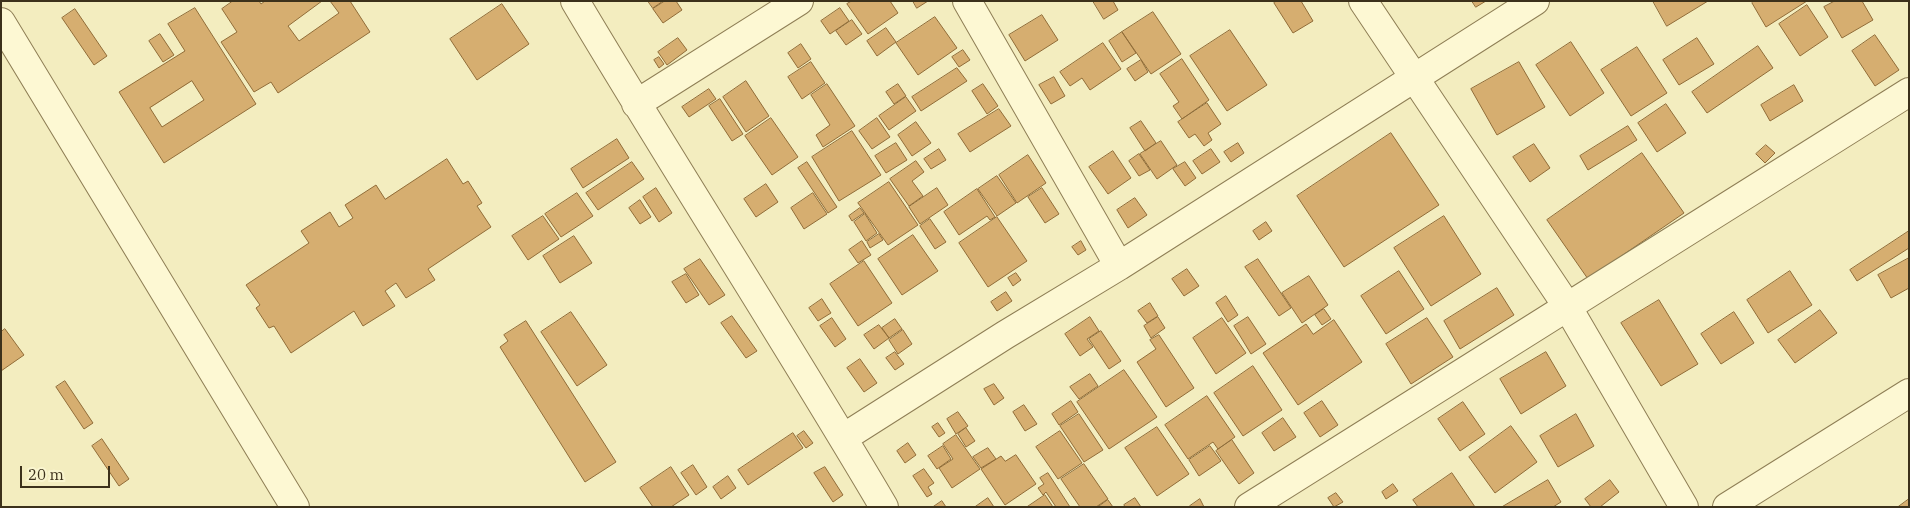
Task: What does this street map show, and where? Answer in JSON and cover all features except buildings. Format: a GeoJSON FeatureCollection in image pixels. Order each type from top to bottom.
{"type":"FeatureCollection","features":[{"type":"Feature","properties":{"kind":"street"},"geometry":{"type":"LineString","coordinates":[[575,1],[636,104],[844,438],[884,507]]}},
{"type":"Feature","properties":{"kind":"street"},"geometry":{"type":"LineString","coordinates":[[636,104],[799,1]]}},
{"type":"Feature","properties":{"kind":"street"},"geometry":{"type":"LineString","coordinates":[[966,1],[1118,266]]}},
{"type":"Feature","properties":{"kind":"street"},"geometry":{"type":"LineString","coordinates":[[1363,1],[1567,306],[1684,507]]}},
{"type":"Feature","properties":{"kind":"street"},"geometry":{"type":"LineString","coordinates":[[844,438],[1536,1]]}},
{"type":"Feature","properties":{"kind":"street"},"geometry":{"type":"LineString","coordinates":[[1,22],[295,507]]}},
{"type":"Feature","properties":{"kind":"street"},"geometry":{"type":"LineString","coordinates":[[1249,507],[1909,92]]}},
{"type":"Feature","properties":{"kind":"street"},"geometry":{"type":"LineString","coordinates":[[1727,507],[1909,393]]}}]}
